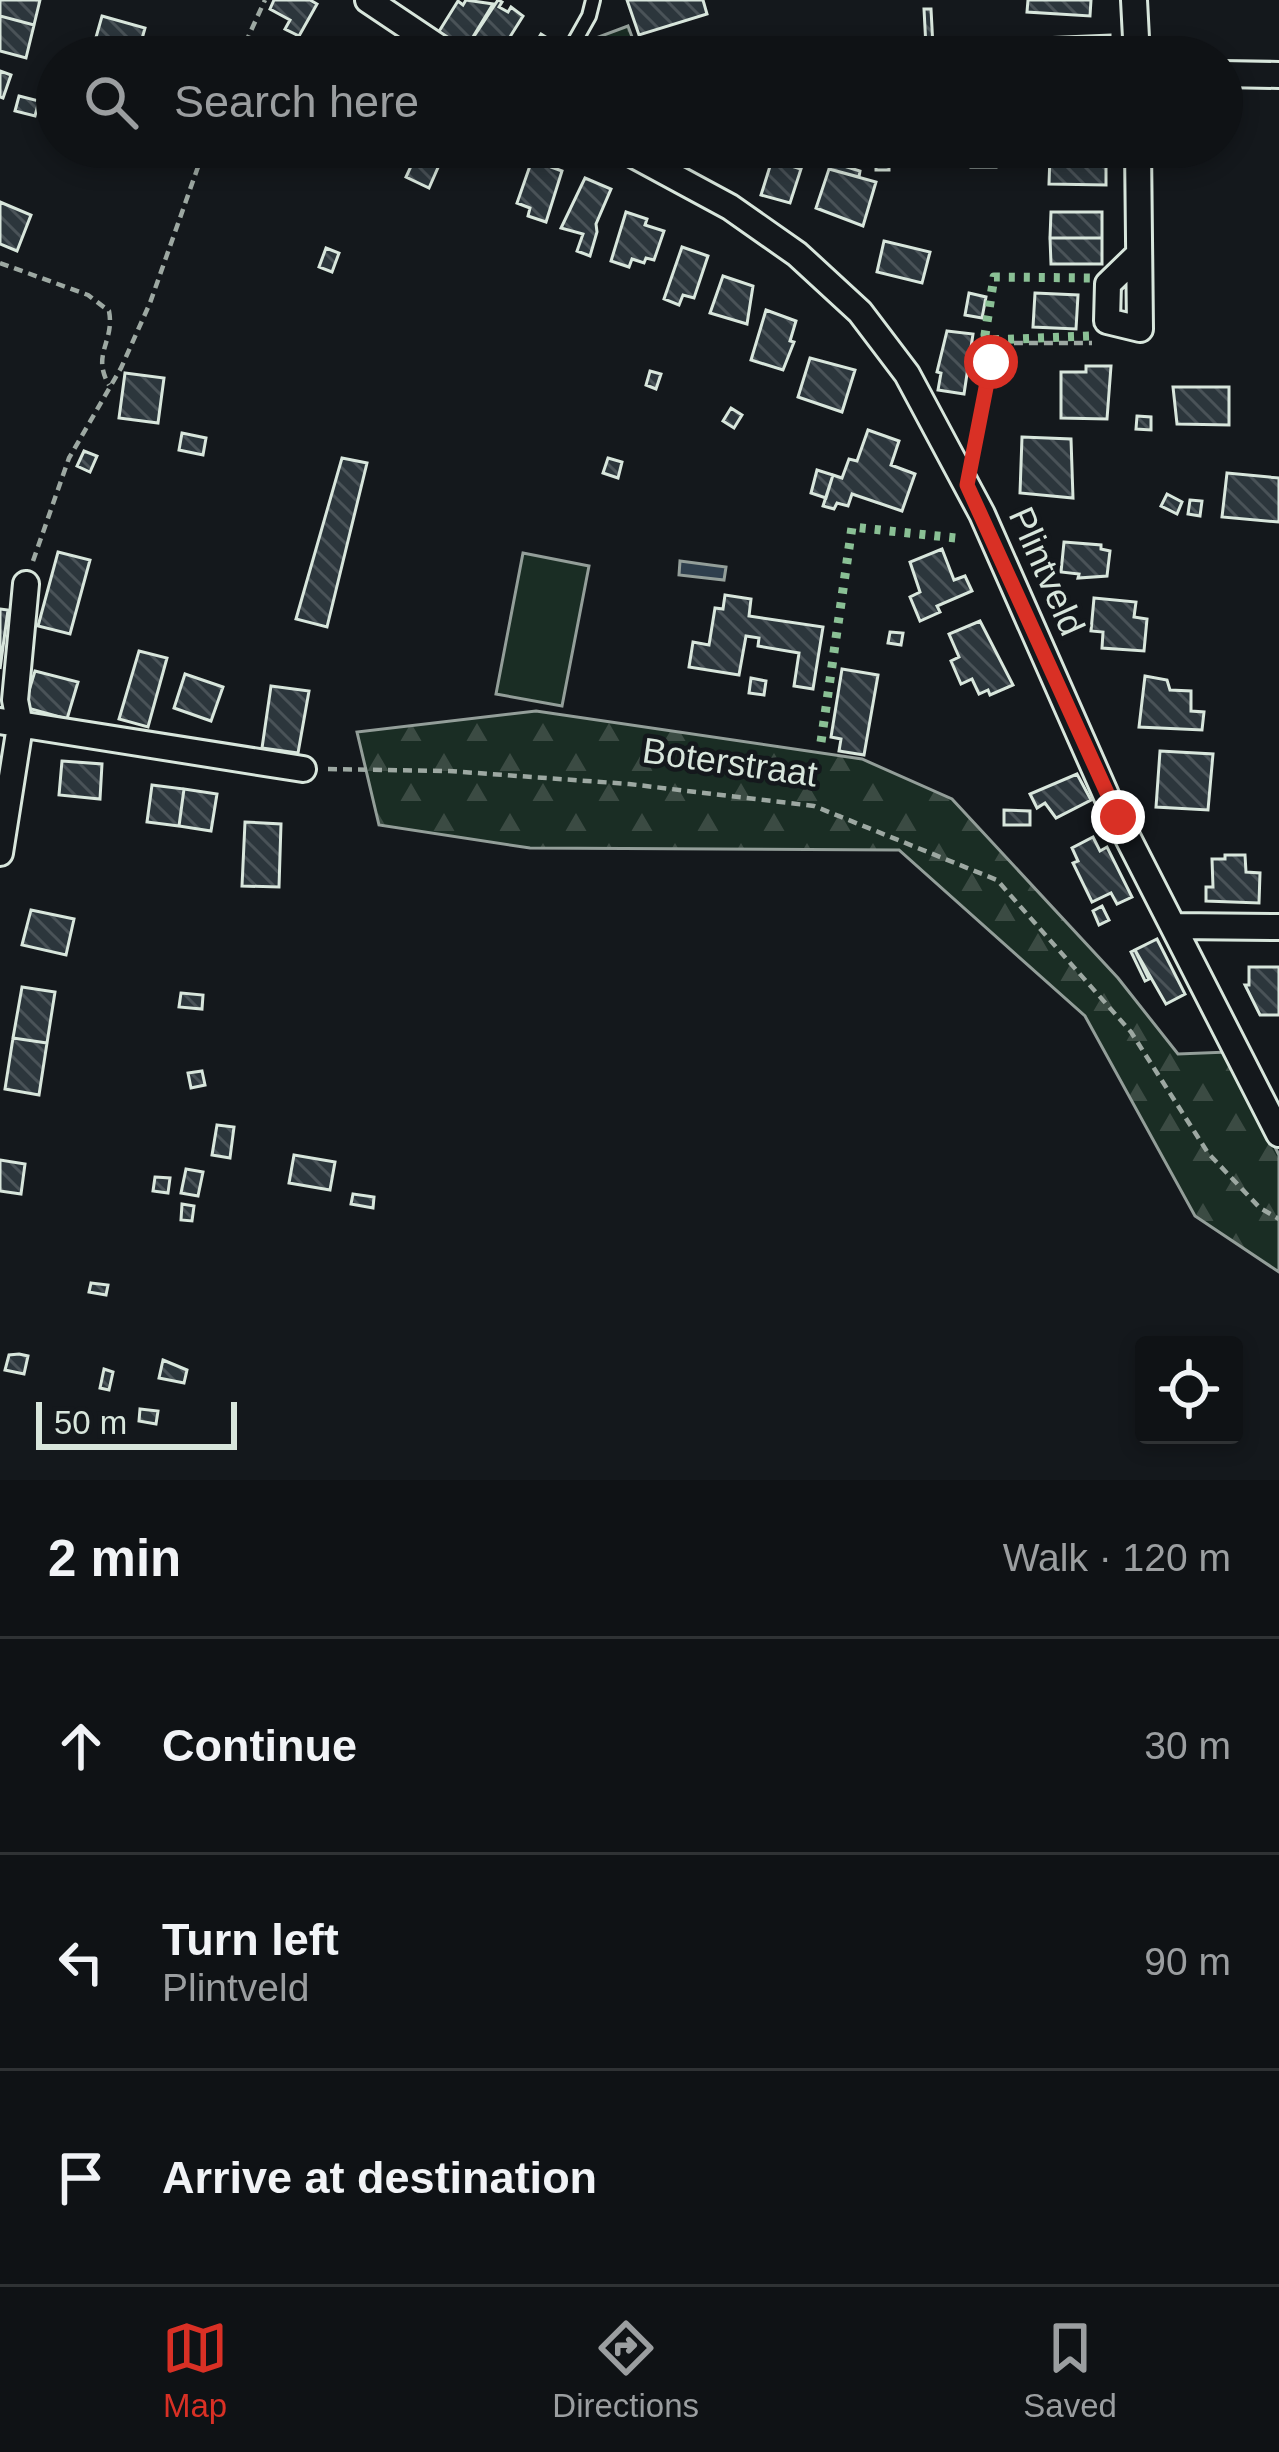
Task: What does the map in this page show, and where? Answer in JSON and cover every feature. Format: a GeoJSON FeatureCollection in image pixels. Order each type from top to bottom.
{"type":"FeatureCollection","features":[{"type":"Feature","properties":{"kind":"street"},"geometry":{"type":"LineString","coordinates":[[368,0],[422,36]]}},
{"type":"Feature","properties":{"kind":"street"},"geometry":{"type":"LineString","coordinates":[[1134,0],[1136,36]]}},
{"type":"Feature","properties":{"kind":"street"},"geometry":{"type":"LineString","coordinates":[[1243,74],[1279,74]]}},
{"type":"Feature","properties":{"kind":"street","name":"Plintveld"},"geometry":{"type":"LineString","coordinates":[[657,168],[755,223],[843,295],[876,330],[907,374],[967,485],[1107,797],[1279,1134]]}},
{"type":"Feature","properties":{"kind":"street"},"geometry":{"type":"LineString","coordinates":[[1122,325],[1140,329],[1138,168]]}},
{"type":"Feature","properties":{"kind":"street"},"geometry":{"type":"LineString","coordinates":[[0,853],[26,584]]}},
{"type":"Feature","properties":{"kind":"street"},"geometry":{"type":"LineString","coordinates":[[10,724],[303,769]]}},
{"type":"Feature","properties":{"kind":"street"},"geometry":{"type":"LineString","coordinates":[[1175,926],[1279,927]]}},
{"type":"Feature","properties":{"kind":"lane"},"geometry":{"type":"LineString","coordinates":[[578,36],[593,0]]}},
{"type":"Feature","properties":{"kind":"path"},"geometry":{"type":"LineString","coordinates":[[249,36],[265,0]]}},
{"type":"Feature","properties":{"kind":"path"},"geometry":{"type":"LineString","coordinates":[[26,584],[69,458],[121,368],[150,303],[198,168]]}},
{"type":"Feature","properties":{"kind":"path"},"geometry":{"type":"LineString","coordinates":[[0,263],[88,295],[110,311],[112,324],[100,361],[109,385]]}},
{"type":"Feature","properties":{"kind":"path"},"geometry":{"type":"LineString","coordinates":[[967,485],[991,362],[1014,344],[1100,343],[1122,325]]}},
{"type":"Feature","properties":{"kind":"path","name":"Boterstraat"},"geometry":{"type":"LineString","coordinates":[[303,769],[449,771],[606,782],[814,806],[997,880],[1132,1032],[1208,1153],[1260,1208],[1279,1219]]}},
{"type":"Feature","properties":{"kind":"green space"},"geometry":{"type":"Polygon","coordinates":[[[628,26],[632,36],[601,36],[628,26]]]}},
{"type":"Feature","properties":{"kind":"green space"},"geometry":{"type":"Polygon","coordinates":[[[523,553],[589,566],[562,706],[496,694],[523,553]]]}},
{"type":"Feature","properties":{"kind":"green space"},"geometry":{"type":"Polygon","coordinates":[[[536,711],[862,759],[952,799],[1118,978],[1178,1054],[1228,1052],[1279,1155],[1279,1272],[1195,1216],[1085,1016],[899,850],[530,848],[379,825],[357,732],[536,711]]]}},
{"type":"Feature","properties":{"kind":"water"},"geometry":{"type":"Polygon","coordinates":[[[680,561],[726,567],[724,580],[679,575],[680,561]]]}},
{"type":"Feature","properties":{"kind":"building"},"geometry":{"type":"Polygon","coordinates":[[[0,0],[40,0],[34,25],[0,16],[0,0]]]}},
{"type":"Feature","properties":{"kind":"building"},"geometry":{"type":"Polygon","coordinates":[[[274,0],[317,4],[299,36],[285,29],[290,20],[270,9],[274,0]]]}},
{"type":"Feature","properties":{"kind":"building"},"geometry":{"type":"Polygon","coordinates":[[[466,0],[493,4],[474,36],[438,33],[458,1],[463,5],[466,0]]]}},
{"type":"Feature","properties":{"kind":"building"},"geometry":{"type":"Polygon","coordinates":[[[498,0],[502,2],[499,7],[508,12],[511,7],[523,16],[510,36],[474,36],[498,0]]]}},
{"type":"Feature","properties":{"kind":"building"},"geometry":{"type":"Polygon","coordinates":[[[627,0],[703,0],[707,14],[639,35],[627,0]]]}},
{"type":"Feature","properties":{"kind":"building"},"geometry":{"type":"Polygon","coordinates":[[[1028,0],[1091,0],[1090,16],[1027,12],[1028,0]]]}},
{"type":"Feature","properties":{"kind":"building"},"geometry":{"type":"Polygon","coordinates":[[[924,9],[931,9],[932,36],[925,36],[924,9]]]}},
{"type":"Feature","properties":{"kind":"building"},"geometry":{"type":"Polygon","coordinates":[[[0,16],[34,25],[26,58],[0,51],[0,16]]]}},
{"type":"Feature","properties":{"kind":"building"},"geometry":{"type":"Polygon","coordinates":[[[102,16],[145,28],[143,36],[96,36],[102,16]]]}},
{"type":"Feature","properties":{"kind":"building"},"geometry":{"type":"Polygon","coordinates":[[[0,71],[11,75],[3,98],[0,97],[0,71]]]}},
{"type":"Feature","properties":{"kind":"building"},"geometry":{"type":"Polygon","coordinates":[[[19,96],[36,100],[35,116],[15,111],[19,96]]]}},
{"type":"Feature","properties":{"kind":"building"},"geometry":{"type":"Polygon","coordinates":[[[410,168],[438,168],[429,188],[406,177],[410,168]]]}},
{"type":"Feature","properties":{"kind":"building"},"geometry":{"type":"Polygon","coordinates":[[[529,168],[562,171],[546,222],[528,216],[530,208],[517,203],[529,168]]]}},
{"type":"Feature","properties":{"kind":"building"},"geometry":{"type":"Polygon","coordinates":[[[769,168],[801,169],[790,203],[761,195],[769,168]]]}},
{"type":"Feature","properties":{"kind":"building"},"geometry":{"type":"Polygon","coordinates":[[[850,168],[860,171],[859,177],[829,169],[850,168]]]}},
{"type":"Feature","properties":{"kind":"building"},"geometry":{"type":"Polygon","coordinates":[[[1050,168],[1106,168],[1106,185],[1049,184],[1050,168]]]}},
{"type":"Feature","properties":{"kind":"building"},"geometry":{"type":"Polygon","coordinates":[[[829,169],[876,182],[863,226],[816,208],[829,169]]]}},
{"type":"Feature","properties":{"kind":"building"},"geometry":{"type":"Polygon","coordinates":[[[585,178],[611,189],[596,224],[590,256],[577,251],[583,234],[561,228],[585,178]]]}},
{"type":"Feature","properties":{"kind":"building"},"geometry":{"type":"Polygon","coordinates":[[[0,202],[31,215],[17,251],[0,244],[0,202]]]}},
{"type":"Feature","properties":{"kind":"building"},"geometry":{"type":"Polygon","coordinates":[[[626,212],[664,231],[654,260],[632,259],[629,267],[611,261],[626,212]]]}},
{"type":"Feature","properties":{"kind":"building"},"geometry":{"type":"Polygon","coordinates":[[[1051,212],[1102,212],[1102,238],[1050,238],[1051,212]]]}},
{"type":"Feature","properties":{"kind":"building"},"geometry":{"type":"Polygon","coordinates":[[[1050,238],[1102,238],[1102,264],[1051,264],[1050,238]]]}},
{"type":"Feature","properties":{"kind":"building"},"geometry":{"type":"Polygon","coordinates":[[[884,241],[930,252],[922,283],[877,272],[884,241]]]}},
{"type":"Feature","properties":{"kind":"building"},"geometry":{"type":"Polygon","coordinates":[[[682,247],[708,256],[694,298],[683,295],[679,305],[664,299],[682,247]]]}},
{"type":"Feature","properties":{"kind":"building"},"geometry":{"type":"Polygon","coordinates":[[[326,248],[339,253],[332,272],[319,267],[326,248]]]}},
{"type":"Feature","properties":{"kind":"building"},"geometry":{"type":"Polygon","coordinates":[[[723,276],[753,286],[747,324],[710,313],[723,276]]]}},
{"type":"Feature","properties":{"kind":"building"},"geometry":{"type":"Polygon","coordinates":[[[969,293],[986,297],[982,318],[965,315],[969,293]]]}},
{"type":"Feature","properties":{"kind":"building"},"geometry":{"type":"Polygon","coordinates":[[[1035,293],[1078,295],[1076,329],[1033,327],[1035,293]]]}},
{"type":"Feature","properties":{"kind":"building"},"geometry":{"type":"Polygon","coordinates":[[[766,310],[796,321],[783,370],[751,360],[766,310]]]}},
{"type":"Feature","properties":{"kind":"building"},"geometry":{"type":"Polygon","coordinates":[[[947,331],[973,334],[964,394],[938,390],[941,373],[937,372],[947,331]]]}},
{"type":"Feature","properties":{"kind":"building"},"geometry":{"type":"Polygon","coordinates":[[[810,358],[855,370],[842,412],[798,397],[810,358]]]}},
{"type":"Feature","properties":{"kind":"building"},"geometry":{"type":"Polygon","coordinates":[[[1086,366],[1111,366],[1107,419],[1061,418],[1061,372],[1086,372],[1086,366]]]}},
{"type":"Feature","properties":{"kind":"building"},"geometry":{"type":"Polygon","coordinates":[[[650,371],[661,374],[656,389],[646,385],[650,371]]]}},
{"type":"Feature","properties":{"kind":"building"},"geometry":{"type":"Polygon","coordinates":[[[125,373],[164,378],[158,423],[119,418],[125,373]]]}},
{"type":"Feature","properties":{"kind":"building"},"geometry":{"type":"Polygon","coordinates":[[[1173,387],[1229,387],[1229,425],[1177,424],[1173,387]]]}},
{"type":"Feature","properties":{"kind":"building"},"geometry":{"type":"Polygon","coordinates":[[[731,408],[742,415],[734,428],[723,421],[731,408]]]}},
{"type":"Feature","properties":{"kind":"building"},"geometry":{"type":"Polygon","coordinates":[[[1137,416],[1151,417],[1151,430],[1136,429],[1137,416]]]}},
{"type":"Feature","properties":{"kind":"building"},"geometry":{"type":"Polygon","coordinates":[[[868,430],[899,441],[891,465],[915,474],[902,511],[852,494],[848,506],[823,506],[833,475],[842,478],[849,459],[857,461],[868,430]]]}},
{"type":"Feature","properties":{"kind":"building"},"geometry":{"type":"Polygon","coordinates":[[[182,433],[206,438],[203,455],[179,450],[182,433]]]}},
{"type":"Feature","properties":{"kind":"building"},"geometry":{"type":"Polygon","coordinates":[[[1022,437],[1071,439],[1073,498],[1020,493],[1022,437]]]}},
{"type":"Feature","properties":{"kind":"building"},"geometry":{"type":"Polygon","coordinates":[[[84,451],[97,456],[90,472],[77,466],[84,451]]]}},
{"type":"Feature","properties":{"kind":"building"},"geometry":{"type":"Polygon","coordinates":[[[342,458],[367,463],[327,627],[296,619],[342,458]]]}},
{"type":"Feature","properties":{"kind":"building"},"geometry":{"type":"Polygon","coordinates":[[[608,458],[622,462],[618,478],[603,473],[608,458]]]}},
{"type":"Feature","properties":{"kind":"building"},"geometry":{"type":"Polygon","coordinates":[[[817,470],[833,475],[826,498],[811,493],[817,470]]]}},
{"type":"Feature","properties":{"kind":"building"},"geometry":{"type":"Polygon","coordinates":[[[1227,473],[1279,478],[1279,522],[1222,517],[1227,473]]]}},
{"type":"Feature","properties":{"kind":"building"},"geometry":{"type":"Polygon","coordinates":[[[1167,494],[1182,502],[1177,514],[1161,506],[1167,494]]]}},
{"type":"Feature","properties":{"kind":"building"},"geometry":{"type":"Polygon","coordinates":[[[1190,500],[1202,501],[1200,516],[1188,514],[1190,500]]]}},
{"type":"Feature","properties":{"kind":"building"},"geometry":{"type":"Polygon","coordinates":[[[1064,542],[1101,545],[1110,551],[1107,576],[1078,578],[1079,574],[1061,572],[1064,542]]]}},
{"type":"Feature","properties":{"kind":"building"},"geometry":{"type":"Polygon","coordinates":[[[942,549],[954,580],[965,576],[972,591],[937,606],[940,612],[920,621],[910,597],[920,592],[910,562],[942,549]]]}},
{"type":"Feature","properties":{"kind":"building"},"geometry":{"type":"Polygon","coordinates":[[[58,552],[90,560],[70,634],[38,626],[58,552]]]}},
{"type":"Feature","properties":{"kind":"building"},"geometry":{"type":"Polygon","coordinates":[[[725,595],[751,599],[749,616],[823,627],[813,689],[794,686],[799,653],[758,646],[759,638],[746,636],[739,675],[689,667],[693,642],[709,645],[715,608],[723,609],[725,595]]]}},
{"type":"Feature","properties":{"kind":"building"},"geometry":{"type":"Polygon","coordinates":[[[1094,598],[1136,602],[1134,617],[1147,619],[1144,651],[1102,648],[1103,632],[1091,631],[1094,598]]]}},
{"type":"Feature","properties":{"kind":"building"},"geometry":{"type":"Polygon","coordinates":[[[0,609],[8,610],[0,669],[0,609]]]}},
{"type":"Feature","properties":{"kind":"building"},"geometry":{"type":"Polygon","coordinates":[[[980,621],[1013,685],[990,695],[988,690],[979,694],[972,679],[961,684],[951,661],[959,657],[949,634],[980,621]]]}},
{"type":"Feature","properties":{"kind":"building"},"geometry":{"type":"Polygon","coordinates":[[[890,632],[903,633],[901,645],[888,643],[890,632]]]}},
{"type":"Feature","properties":{"kind":"building"},"geometry":{"type":"Polygon","coordinates":[[[139,651],[167,658],[148,727],[119,719],[139,651]]]}},
{"type":"Feature","properties":{"kind":"building"},"geometry":{"type":"Polygon","coordinates":[[[842,669],[878,675],[864,755],[839,751],[841,739],[831,737],[842,669]]]}},
{"type":"Feature","properties":{"kind":"building"},"geometry":{"type":"Polygon","coordinates":[[[35,671],[78,682],[67,719],[24,707],[35,671]]]}},
{"type":"Feature","properties":{"kind":"building"},"geometry":{"type":"Polygon","coordinates":[[[185,674],[223,687],[211,721],[174,708],[185,674]]]}},
{"type":"Feature","properties":{"kind":"building"},"geometry":{"type":"Polygon","coordinates":[[[1145,676],[1167,680],[1170,690],[1191,691],[1191,711],[1204,712],[1202,730],[1139,727],[1145,676]]]}},
{"type":"Feature","properties":{"kind":"building"},"geometry":{"type":"Polygon","coordinates":[[[751,678],[766,681],[764,695],[749,693],[751,678]]]}},
{"type":"Feature","properties":{"kind":"building"},"geometry":{"type":"Polygon","coordinates":[[[271,686],[309,691],[298,753],[262,748],[271,686]]]}},
{"type":"Feature","properties":{"kind":"building"},"geometry":{"type":"Polygon","coordinates":[[[1160,751],[1213,754],[1208,810],[1156,807],[1160,751]]]}},
{"type":"Feature","properties":{"kind":"building"},"geometry":{"type":"Polygon","coordinates":[[[62,761],[102,764],[100,799],[59,795],[62,761]]]}},
{"type":"Feature","properties":{"kind":"building"},"geometry":{"type":"Polygon","coordinates":[[[1077,774],[1091,800],[1056,818],[1045,803],[1037,808],[1030,794],[1077,774]]]}},
{"type":"Feature","properties":{"kind":"building"},"geometry":{"type":"Polygon","coordinates":[[[152,785],[184,789],[179,826],[147,822],[152,785]]]}},
{"type":"Feature","properties":{"kind":"building"},"geometry":{"type":"Polygon","coordinates":[[[184,789],[217,794],[211,831],[179,826],[184,789]]]}},
{"type":"Feature","properties":{"kind":"building"},"geometry":{"type":"Polygon","coordinates":[[[1004,810],[1030,811],[1030,825],[1004,825],[1004,810]]]}},
{"type":"Feature","properties":{"kind":"building"},"geometry":{"type":"Polygon","coordinates":[[[245,822],[281,824],[279,887],[242,886],[245,822]]]}},
{"type":"Feature","properties":{"kind":"building"},"geometry":{"type":"Polygon","coordinates":[[[1093,837],[1100,851],[1107,847],[1132,897],[1117,904],[1111,893],[1092,902],[1073,863],[1078,861],[1072,848],[1093,837]]]}},
{"type":"Feature","properties":{"kind":"building"},"geometry":{"type":"Polygon","coordinates":[[[1225,855],[1245,855],[1246,872],[1260,873],[1259,903],[1206,901],[1206,887],[1213,887],[1212,859],[1225,859],[1225,855]]]}},
{"type":"Feature","properties":{"kind":"building"},"geometry":{"type":"Polygon","coordinates":[[[1102,906],[1109,920],[1099,925],[1093,911],[1102,906]]]}},
{"type":"Feature","properties":{"kind":"building"},"geometry":{"type":"Polygon","coordinates":[[[31,910],[74,919],[66,955],[22,945],[31,910]]]}},
{"type":"Feature","properties":{"kind":"building"},"geometry":{"type":"Polygon","coordinates":[[[1157,939],[1185,994],[1166,1004],[1135,950],[1157,939]]]}},
{"type":"Feature","properties":{"kind":"building"},"geometry":{"type":"Polygon","coordinates":[[[1135,950],[1149,979],[1145,981],[1131,952],[1135,950]]]}},
{"type":"Feature","properties":{"kind":"building"},"geometry":{"type":"Polygon","coordinates":[[[1249,967],[1279,967],[1279,1015],[1260,1015],[1245,985],[1249,985],[1249,967]]]}},
{"type":"Feature","properties":{"kind":"building"},"geometry":{"type":"Polygon","coordinates":[[[22,987],[55,992],[47,1043],[13,1038],[22,987]]]}},
{"type":"Feature","properties":{"kind":"building"},"geometry":{"type":"Polygon","coordinates":[[[181,993],[203,995],[202,1009],[179,1007],[181,993]]]}},
{"type":"Feature","properties":{"kind":"building"},"geometry":{"type":"Polygon","coordinates":[[[13,1038],[47,1043],[39,1095],[5,1089],[13,1038]]]}},
{"type":"Feature","properties":{"kind":"building"},"geometry":{"type":"Polygon","coordinates":[[[202,1071],[205,1085],[191,1088],[188,1073],[202,1071]]]}},
{"type":"Feature","properties":{"kind":"building"},"geometry":{"type":"Polygon","coordinates":[[[217,1125],[234,1127],[230,1158],[212,1155],[217,1125]]]}},
{"type":"Feature","properties":{"kind":"building"},"geometry":{"type":"Polygon","coordinates":[[[294,1155],[335,1162],[330,1190],[289,1183],[294,1155]]]}},
{"type":"Feature","properties":{"kind":"building"},"geometry":{"type":"Polygon","coordinates":[[[0,1160],[25,1164],[21,1194],[0,1191],[0,1160]]]}},
{"type":"Feature","properties":{"kind":"building"},"geometry":{"type":"Polygon","coordinates":[[[186,1169],[203,1172],[198,1196],[181,1193],[186,1169]]]}},
{"type":"Feature","properties":{"kind":"building"},"geometry":{"type":"Polygon","coordinates":[[[155,1177],[170,1178],[168,1193],[153,1191],[155,1177]]]}},
{"type":"Feature","properties":{"kind":"building"},"geometry":{"type":"Polygon","coordinates":[[[353,1194],[374,1197],[373,1208],[351,1204],[353,1194]]]}},
{"type":"Feature","properties":{"kind":"building"},"geometry":{"type":"Polygon","coordinates":[[[182,1204],[194,1206],[192,1221],[181,1220],[182,1204]]]}},
{"type":"Feature","properties":{"kind":"building"},"geometry":{"type":"Polygon","coordinates":[[[91,1283],[108,1285],[106,1295],[89,1292],[91,1283]]]}},
{"type":"Feature","properties":{"kind":"building"},"geometry":{"type":"Polygon","coordinates":[[[9,1355],[28,1356],[24,1374],[5,1370],[9,1355]]]}},
{"type":"Feature","properties":{"kind":"building"},"geometry":{"type":"Polygon","coordinates":[[[163,1360],[187,1370],[184,1383],[159,1378],[163,1360]]]}},
{"type":"Feature","properties":{"kind":"building"},"geometry":{"type":"Polygon","coordinates":[[[104,1369],[113,1372],[109,1390],[100,1388],[104,1369]]]}},
{"type":"Feature","properties":{"kind":"building"},"geometry":{"type":"Polygon","coordinates":[[[140,1409],[158,1411],[156,1424],[139,1421],[140,1409]]]}},
{"type":"Feature","properties":{"kind":"hedge"},"geometry":{"type":"LineString","coordinates":[[1089,336],[989,340],[985,335],[994,277],[1096,278]]}},
{"type":"Feature","properties":{"kind":"hedge"},"geometry":{"type":"LineString","coordinates":[[821,742],[852,527],[956,538]]}},
{"type":"Feature","properties":{"kind":"route"},"geometry":{"type":"LineString","coordinates":[[991,362],[967,485],[1118,817]]}}]}
